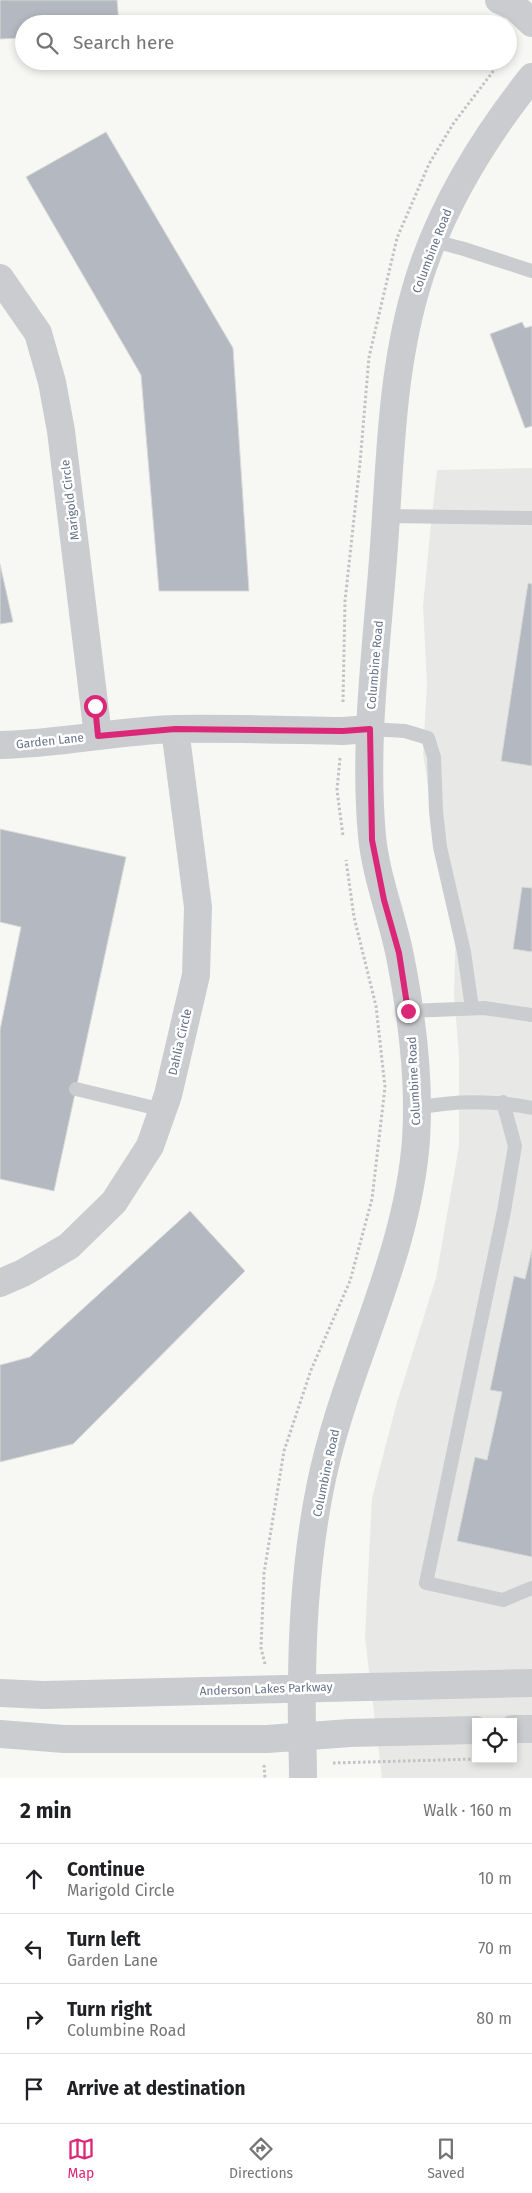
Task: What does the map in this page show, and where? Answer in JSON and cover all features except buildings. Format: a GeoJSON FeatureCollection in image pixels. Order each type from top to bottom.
{"type":"FeatureCollection","features":[{"type":"Feature","properties":{"kind":"street"},"geometry":{"type":"LineString","coordinates":[[499,0],[515,8],[532,23]]}},
{"type":"Feature","properties":{"kind":"street","name":"Columbine Road"},"geometry":{"type":"LineString","coordinates":[[303,1778],[302,1688],[307,1580],[320,1487],[338,1418],[391,1264],[408,1192],[415,1146],[417,1108],[408,1011],[399,953],[384,900],[372,840],[370,729],[394,406],[402,350],[415,292],[434,241],[450,204],[484,142],[532,77]]}},
{"type":"Feature","properties":{"kind":"street","name":"Marigold Circle"},"geometry":{"type":"LineString","coordinates":[[0,278],[38,333],[52,382],[61,431],[98,736]]}},
{"type":"Feature","properties":{"kind":"street","name":"Garden Lane"},"geometry":{"type":"LineString","coordinates":[[0,745],[28,744],[175,729],[343,731],[370,729]]}},
{"type":"Feature","properties":{"kind":"street","name":"Dahlia Circle"},"geometry":{"type":"LineString","coordinates":[[0,1283],[23,1273],[69,1246],[114,1202],[150,1146],[168,1095],[196,975],[198,907],[175,729]]}},
{"type":"Feature","properties":{"kind":"street","name":"Anderson Lakes Parkway"},"geometry":{"type":"LineString","coordinates":[[0,1693],[44,1695],[532,1684]]}},
{"type":"Feature","properties":{"kind":"street"},"geometry":{"type":"LineString","coordinates":[[517,1729],[532,1729]]}},
{"type":"Feature","properties":{"kind":"street"},"geometry":{"type":"LineString","coordinates":[[0,1734],[64,1739],[267,1739],[350,1733],[472,1730]]}},
{"type":"Feature","properties":{"kind":"lane"},"geometry":{"type":"LineString","coordinates":[[434,241],[532,271]]}},
{"type":"Feature","properties":{"kind":"lane"},"geometry":{"type":"LineString","coordinates":[[386,516],[532,518]]}},
{"type":"Feature","properties":{"kind":"lane"},"geometry":{"type":"LineString","coordinates":[[370,729],[405,731],[428,738],[434,757],[436,810],[440,847],[464,952],[472,1008]]}},
{"type":"Feature","properties":{"kind":"lane"},"geometry":{"type":"LineString","coordinates":[[408,1011],[472,1008],[532,1015]]}},
{"type":"Feature","properties":{"kind":"lane"},"geometry":{"type":"LineString","coordinates":[[76,1089],[163,1110]]}},
{"type":"Feature","properties":{"kind":"lane"},"geometry":{"type":"LineString","coordinates":[[417,1108],[450,1102],[503,1102],[532,1108]]}},
{"type":"Feature","properties":{"kind":"lane"},"geometry":{"type":"LineString","coordinates":[[503,1102],[515,1146],[504,1211],[426,1583],[503,1600],[532,1588]]}},
{"type":"Feature","properties":{"kind":"path"},"geometry":{"type":"LineString","coordinates":[[344,839],[337,790],[343,731],[345,601],[371,348],[397,238],[429,164],[453,124],[494,70]]}},
{"type":"Feature","properties":{"kind":"path"},"geometry":{"type":"LineString","coordinates":[[265,1691],[265,1660],[261,1648],[264,1573],[284,1451],[311,1370],[350,1281],[372,1199],[385,1087],[376,1006],[354,918],[346,859]]}},
{"type":"Feature","properties":{"kind":"path"},"geometry":{"type":"LineString","coordinates":[[264,1778],[267,1739]]}},
{"type":"Feature","properties":{"kind":"shaded area"},"geometry":{"type":"Polygon","coordinates":[[[532,468],[532,1778],[382,1778],[365,1638],[372,1498],[397,1402],[436,1278],[459,1146],[459,1056],[454,994],[456,925],[436,840],[423,753],[427,684],[423,606],[437,470],[532,468]]]}},
{"type":"Feature","properties":{"kind":"route"},"geometry":{"type":"LineString","coordinates":[[95,706],[98,736],[175,729],[343,731],[370,729],[372,840],[384,900],[399,953],[408,1011]]}}]}
